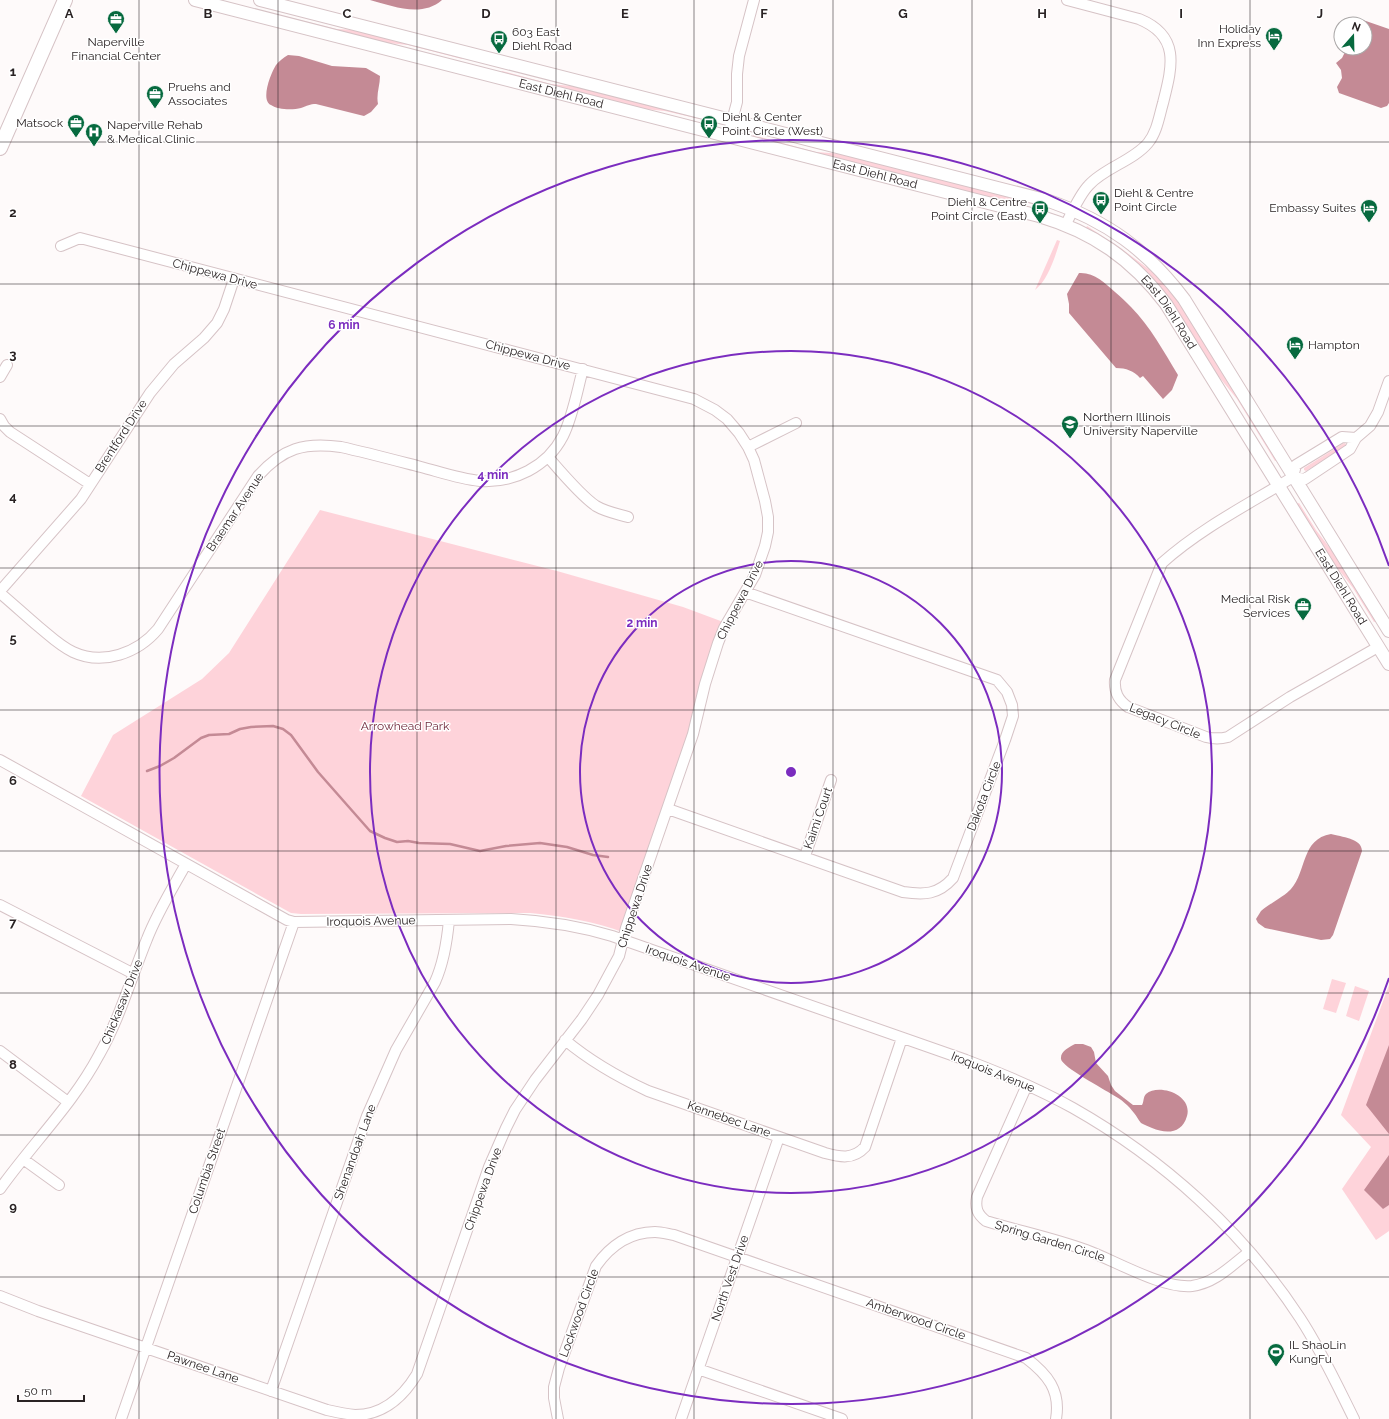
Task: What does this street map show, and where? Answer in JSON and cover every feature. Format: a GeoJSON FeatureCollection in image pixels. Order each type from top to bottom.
{"type":"FeatureCollection","features":[{"type":"Feature","properties":{"kind":"main road"},"geometry":{"type":"LineString","coordinates":[[0,148],[65,0]]}},
{"type":"Feature","properties":{"kind":"street","name":"East Diehl Road"},"geometry":{"type":"LineString","coordinates":[[195,0],[1040,216],[1066,224],[1085,233],[1109,248],[1137,270],[1152,285],[1174,316],[1389,664]]}},
{"type":"Feature","properties":{"kind":"street","name":"East Diehl Road"},"geometry":{"type":"LineString","coordinates":[[260,0],[1014,192],[1074,210],[1106,227],[1130,242],[1153,262],[1175,287],[1205,332],[1389,631]]}},
{"type":"Feature","properties":{"kind":"street"},"geometry":{"type":"LineString","coordinates":[[728,136],[737,102],[736,74],[739,56],[754,0]]}},
{"type":"Feature","properties":{"kind":"street"},"geometry":{"type":"LineString","coordinates":[[1066,224],[1089,184],[1141,150],[1149,142],[1157,126],[1172,63],[1167,43],[1158,30],[1148,23],[1139,19],[1067,0]]}},
{"type":"Feature","properties":{"kind":"street","name":"Chippewa Drive"},"geometry":{"type":"LineString","coordinates":[[61,246],[80,238],[694,399],[715,410],[726,419],[739,433],[754,460],[768,517],[765,546],[746,592],[724,628],[718,643],[704,684],[693,734],[623,940],[619,956],[598,996],[535,1080],[515,1110],[506,1128],[489,1167],[417,1374],[404,1393]]}},
{"type":"Feature","properties":{"kind":"street","name":"Brentford Drive"},"geometry":{"type":"LineString","coordinates":[[0,592],[67,516],[160,379],[174,364],[207,335],[217,323],[224,309],[234,279]]}},
{"type":"Feature","properties":{"kind":"street"},"geometry":{"type":"LineString","coordinates":[[0,377],[7,365]]}},
{"type":"Feature","properties":{"kind":"street","name":"Braemar Avenue"},"geometry":{"type":"LineString","coordinates":[[0,592],[59,644],[73,652],[102,658],[116,656],[137,648],[154,633],[258,476],[268,465],[287,452],[300,447],[324,444],[465,478],[488,481],[506,479],[522,474],[541,464],[548,458],[563,437],[583,369]]}},
{"type":"Feature","properties":{"kind":"street"},"geometry":{"type":"LineString","coordinates":[[1356,438],[1342,437],[1296,465],[1293,477],[1305,479],[1350,449],[1356,438],[1370,426],[1378,412],[1389,380]]}},
{"type":"Feature","properties":{"kind":"street"},"geometry":{"type":"LineString","coordinates":[[0,419],[10,432],[90,484]]}},
{"type":"Feature","properties":{"kind":"street"},"geometry":{"type":"LineString","coordinates":[[748,447],[796,423]]}},
{"type":"Feature","properties":{"kind":"street"},"geometry":{"type":"LineString","coordinates":[[548,458],[586,498],[596,506],[628,517]]}},
{"type":"Feature","properties":{"kind":"street","name":"Legacy Circle"},"geometry":{"type":"LineString","coordinates":[[1293,477],[1208,529],[1172,554],[1162,563],[1115,680],[1114,688],[1118,697],[1122,703],[1128,707],[1206,737],[1222,739],[1228,737],[1290,697],[1378,647]]}},
{"type":"Feature","properties":{"kind":"street","name":"Dakota Circle"},"geometry":{"type":"LineString","coordinates":[[668,809],[805,856],[903,892],[922,894],[929,893],[947,885],[953,878],[1011,725],[1013,710],[1007,692],[997,680],[746,592]]}},
{"type":"Feature","properties":{"kind":"street","name":"Iroquois Avenue"},"geometry":{"type":"LineString","coordinates":[[0,760],[186,864],[284,918],[294,922],[511,919],[541,921],[590,929],[966,1060],[1001,1073],[1027,1085],[1073,1108],[1104,1127],[1158,1165],[1202,1202],[1228,1228],[1280,1290],[1300,1318],[1323,1358],[1354,1419]]}},
{"type":"Feature","properties":{"kind":"street","name":"Kaimi Court"},"geometry":{"type":"LineString","coordinates":[[805,856],[831,780]]}},
{"type":"Feature","properties":{"kind":"street","name":"Chickasaw Drive"},"geometry":{"type":"LineString","coordinates":[[0,1190],[90,1071],[108,1039],[147,939],[159,913],[186,864]]}},
{"type":"Feature","properties":{"kind":"street"},"geometry":{"type":"LineString","coordinates":[[0,905],[134,974]]}},
{"type":"Feature","properties":{"kind":"street","name":"Shenandoah Lane"},"geometry":{"type":"LineString","coordinates":[[271,1391],[367,1116],[391,1061],[441,969],[445,952],[449,920]]}},
{"type":"Feature","properties":{"kind":"street","name":"Columbia Street"},"geometry":{"type":"LineString","coordinates":[[121,1419],[294,922]]}},
{"type":"Feature","properties":{"kind":"street","name":"Kennebec Lane"},"geometry":{"type":"LineString","coordinates":[[565,1040],[605,1069],[642,1088],[779,1137],[838,1156],[854,1156],[865,1147],[902,1038]]}},
{"type":"Feature","properties":{"kind":"street"},"geometry":{"type":"LineString","coordinates":[[0,1051],[68,1102]]}},
{"type":"Feature","properties":{"kind":"street","name":"Spring Garden Circle"},"geometry":{"type":"LineString","coordinates":[[1027,1085],[977,1197],[976,1208],[979,1215],[986,1221],[1067,1244],[1109,1259],[1149,1277],[1174,1285],[1183,1286],[1203,1284],[1218,1277],[1249,1252]]}},
{"type":"Feature","properties":{"kind":"street","name":"North Vest Drive"},"geometry":{"type":"LineString","coordinates":[[681,1419],[779,1137]]}},
{"type":"Feature","properties":{"kind":"street"},"geometry":{"type":"LineString","coordinates":[[23,1159],[59,1185]]}},
{"type":"Feature","properties":{"kind":"street","name":"Lockwood Circle"},"geometry":{"type":"LineString","coordinates":[[558,1419],[554,1398],[554,1387],[559,1368],[593,1273],[604,1255],[613,1246],[638,1235],[656,1232],[674,1235],[737,1256]]}},
{"type":"Feature","properties":{"kind":"street","name":"Amberwood Circle"},"geometry":{"type":"LineString","coordinates":[[737,1256],[1026,1358],[1039,1368],[1049,1379],[1057,1400],[1056,1419]]}},
{"type":"Feature","properties":{"kind":"street","name":"Pawnee Lane"},"geometry":{"type":"LineString","coordinates":[[0,1296],[38,1311],[327,1410],[354,1415],[363,1415],[377,1410],[396,1400],[404,1393]]}},
{"type":"Feature","properties":{"kind":"street"},"geometry":{"type":"LineString","coordinates":[[698,1369],[842,1419]]}},
{"type":"Feature","properties":{"kind":"green space"},"geometry":{"type":"Polygon","coordinates":[[[284,16],[336,29],[361,30],[463,56],[462,59],[408,45],[378,42],[283,18],[284,16]]]}},
{"type":"Feature","properties":{"kind":"green space"},"geometry":{"type":"Polygon","coordinates":[[[502,71],[551,84],[581,87],[713,120],[713,122],[665,111],[634,108],[501,73],[502,71]]]}},
{"type":"Feature","properties":{"kind":"green space"},"geometry":{"type":"Polygon","coordinates":[[[753,135],[816,152],[844,154],[1053,209],[1016,200],[985,197],[753,138],[753,135]]]}},
{"type":"Feature","properties":{"kind":"green space"},"geometry":{"type":"Polygon","coordinates":[[[1087,226],[1122,249],[1162,279],[1172,290],[1278,460],[1275,461],[1237,399],[1215,372],[1172,304],[1086,228],[1087,226]]]}},
{"type":"Feature","properties":{"kind":"green space"},"geometry":{"type":"Polygon","coordinates":[[[1057,240],[1060,241],[1050,268],[1040,286],[1035,290],[1057,240]]]}},
{"type":"Feature","properties":{"kind":"green space"},"geometry":{"type":"Polygon","coordinates":[[[1344,443],[1346,444],[1345,447],[1306,471],[1304,470],[1304,468],[1344,443]]]}},
{"type":"Feature","properties":{"kind":"green space"},"geometry":{"type":"Polygon","coordinates":[[[1299,503],[1316,530],[1339,560],[1377,621],[1374,622],[1353,588],[1328,556],[1296,504],[1299,503]]]}},
{"type":"Feature","properties":{"kind":"green space","name":"Arrowhead Park"},"geometry":{"type":"Polygon","coordinates":[[[320,510],[557,571],[683,607],[726,623],[697,718],[625,933],[602,925],[530,913],[291,913],[81,796],[113,735],[202,679],[229,653],[320,510]]]}},
{"type":"Feature","properties":{"kind":"green space"},"geometry":{"type":"Polygon","coordinates":[[[1332,979],[1346,983],[1336,1013],[1323,1009],[1332,979]]]}},
{"type":"Feature","properties":{"kind":"green space"},"geometry":{"type":"Polygon","coordinates":[[[1389,985],[1389,1231],[1376,1240],[1342,1189],[1371,1147],[1341,1115],[1389,985]]]}},
{"type":"Feature","properties":{"kind":"green space"},"geometry":{"type":"Polygon","coordinates":[[[1355,986],[1369,991],[1359,1021],[1346,1016],[1355,986]]]}},
{"type":"Feature","properties":{"kind":"shaded area"},"geometry":{"type":"Polygon","coordinates":[[[370,0],[442,0],[425,8],[407,9],[370,0]]]}},
{"type":"Feature","properties":{"kind":"shaded area"},"geometry":{"type":"Polygon","coordinates":[[[1373,23],[1389,29],[1389,103],[1387,106],[1381,108],[1339,93],[1337,87],[1342,78],[1341,70],[1336,63],[1343,56],[1373,56],[1373,23]]]}},
{"type":"Feature","properties":{"kind":"shaded area"},"geometry":{"type":"Polygon","coordinates":[[[288,55],[299,56],[332,66],[366,68],[380,76],[377,97],[378,104],[371,112],[364,116],[316,104],[294,109],[281,109],[274,107],[268,102],[266,92],[276,65],[288,55]]]}},
{"type":"Feature","properties":{"kind":"shaded area"},"geometry":{"type":"Polygon","coordinates":[[[1079,273],[1090,274],[1107,285],[1138,314],[1156,340],[1178,375],[1172,390],[1163,399],[1143,376],[1140,378],[1130,370],[1116,368],[1069,313],[1067,294],[1079,273]]]}},
{"type":"Feature","properties":{"kind":"shaded area"},"geometry":{"type":"Polygon","coordinates":[[[1331,834],[1345,837],[1359,843],[1362,851],[1333,935],[1330,939],[1321,940],[1265,928],[1258,923],[1256,919],[1261,911],[1285,894],[1296,882],[1309,849],[1314,842],[1321,837],[1331,834]]]}},
{"type":"Feature","properties":{"kind":"shaded area"},"geometry":{"type":"Polygon","coordinates":[[[1075,1044],[1083,1044],[1091,1047],[1094,1052],[1096,1063],[1108,1076],[1115,1091],[1133,1105],[1142,1105],[1145,1095],[1152,1091],[1166,1091],[1174,1093],[1180,1097],[1185,1102],[1187,1109],[1185,1122],[1177,1129],[1168,1132],[1157,1130],[1142,1124],[1130,1108],[1122,1101],[1084,1078],[1063,1063],[1061,1059],[1062,1054],[1075,1044]]]}},
{"type":"Feature","properties":{"kind":"shaded area"},"geometry":{"type":"Polygon","coordinates":[[[1389,1045],[1389,1134],[1366,1105],[1389,1045]]]}},
{"type":"Feature","properties":{"kind":"shaded area"},"geometry":{"type":"Polygon","coordinates":[[[1389,1155],[1389,1205],[1383,1209],[1364,1190],[1389,1155]]]}},
{"type":"Feature","properties":{"kind":"waterway"},"geometry":{"type":"LineString","coordinates":[[147,771],[174,758],[201,738],[209,735],[229,734],[240,729],[251,727],[273,726],[283,729],[291,735],[318,772],[370,831],[385,838],[397,842],[408,841],[419,843],[450,844],[480,851],[506,846],[540,843],[567,847],[593,855],[608,857]]}},
{"type":"Feature","properties":{"kind":"place","name":"Naperville Financial Center"},"geometry":{"type":"Point","coordinates":[116,34]}},
{"type":"Feature","properties":{"kind":"place","name":"Holiday Inn Express"},"geometry":{"type":"Point","coordinates":[1274,51]}},
{"type":"Feature","properties":{"kind":"place","name":"603 East Diehl Road"},"geometry":{"type":"Point","coordinates":[499,54]}},
{"type":"Feature","properties":{"kind":"place","name":"Pruehs and Associates"},"geometry":{"type":"Point","coordinates":[155,109]}},
{"type":"Feature","properties":{"kind":"place","name":"Matsock"},"geometry":{"type":"Point","coordinates":[76,138]}},
{"type":"Feature","properties":{"kind":"place","name":"Diehl & Center Point Circle (West)"},"geometry":{"type":"Point","coordinates":[709,139]}},
{"type":"Feature","properties":{"kind":"place","name":"Naperville Rehab & Medical Clinic"},"geometry":{"type":"Point","coordinates":[94,147]}},
{"type":"Feature","properties":{"kind":"place","name":"Diehl & Centre Point Circle"},"geometry":{"type":"Point","coordinates":[1101,215]}},
{"type":"Feature","properties":{"kind":"place","name":"Embassy Suites"},"geometry":{"type":"Point","coordinates":[1369,223]}},
{"type":"Feature","properties":{"kind":"place","name":"Diehl & Centre Point Circle (East)"},"geometry":{"type":"Point","coordinates":[1040,224]}},
{"type":"Feature","properties":{"kind":"place","name":"Hampton"},"geometry":{"type":"Point","coordinates":[1295,360]}},
{"type":"Feature","properties":{"kind":"place","name":"Northern Illinois University Naperville"},"geometry":{"type":"Point","coordinates":[1070,439]}},
{"type":"Feature","properties":{"kind":"place","name":"Medical Risk Services"},"geometry":{"type":"Point","coordinates":[1303,621]}},
{"type":"Feature","properties":{"kind":"place","name":"IL ShaoLin KungFu"},"geometry":{"type":"Point","coordinates":[1276,1367]}}]}
